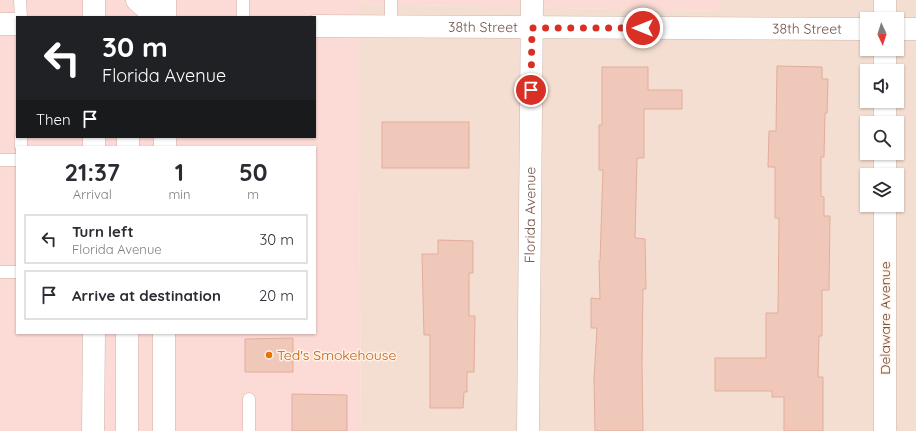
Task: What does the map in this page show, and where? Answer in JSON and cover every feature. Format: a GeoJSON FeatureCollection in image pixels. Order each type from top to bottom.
{"type":"FeatureCollection","features":[{"type":"Feature","properties":{"kind":"street"},"geometry":{"type":"LineString","coordinates":[[94,0],[94,16]]}},
{"type":"Feature","properties":{"kind":"street"},"geometry":{"type":"LineString","coordinates":[[137,0],[155,16]]}},
{"type":"Feature","properties":{"kind":"street"},"geometry":{"type":"LineString","coordinates":[[165,0],[165,16]]}},
{"type":"Feature","properties":{"kind":"street","name":"Florida Avenue"},"geometry":{"type":"LineString","coordinates":[[528,431],[532,0]]}},
{"type":"Feature","properties":{"kind":"street"},"geometry":{"type":"LineString","coordinates":[[885,0],[885,12]]}},
{"type":"Feature","properties":{"kind":"street"},"geometry":{"type":"LineString","coordinates":[[0,24],[16,24]]}},
{"type":"Feature","properties":{"kind":"street","name":"38th Street"},"geometry":{"type":"LineString","coordinates":[[316,26],[860,29]]}},
{"type":"Feature","properties":{"kind":"street"},"geometry":{"type":"LineString","coordinates":[[904,29],[916,29]]}},
{"type":"Feature","properties":{"kind":"street","name":"Delaware Avenue"},"geometry":{"type":"LineString","coordinates":[[885,212],[885,431]]}},
{"type":"Feature","properties":{"kind":"street"},"geometry":{"type":"LineString","coordinates":[[93,431],[94,334]]}},
{"type":"Feature","properties":{"kind":"street"},"geometry":{"type":"LineString","coordinates":[[127,334],[127,431]]}},
{"type":"Feature","properties":{"kind":"street"},"geometry":{"type":"LineString","coordinates":[[164,334],[164,431]]}},
{"type":"Feature","properties":{"kind":"lane"},"geometry":{"type":"LineString","coordinates":[[20,0],[21,16]]}},
{"type":"Feature","properties":{"kind":"lane"},"geometry":{"type":"LineString","coordinates":[[243,0],[243,16]]}},
{"type":"Feature","properties":{"kind":"lane"},"geometry":{"type":"LineString","coordinates":[[391,0],[391,26]]}},
{"type":"Feature","properties":{"kind":"lane"},"geometry":{"type":"LineString","coordinates":[[0,160],[16,160]]}},
{"type":"Feature","properties":{"kind":"lane"},"geometry":{"type":"LineString","coordinates":[[0,272],[16,272]]}},
{"type":"Feature","properties":{"kind":"lane"},"geometry":{"type":"LineString","coordinates":[[249,399],[249,431]]}},
{"type":"Feature","properties":{"kind":"shaded area"},"geometry":{"type":"Polygon","coordinates":[[[0,0],[719,0],[719,11],[358,4],[361,431],[0,431],[0,0]]]}},
{"type":"Feature","properties":{"kind":"shaded area"},"geometry":{"type":"Polygon","coordinates":[[[719,0],[916,0],[916,431],[361,431],[358,4],[718,11],[719,0]]]}},
{"type":"Feature","properties":{"kind":"building"},"geometry":{"type":"Polygon","coordinates":[[[777,66],[822,67],[822,79],[828,79],[827,113],[825,113],[824,157],[821,157],[821,196],[824,197],[824,216],[830,216],[829,290],[822,290],[822,336],[819,336],[818,377],[823,377],[823,431],[784,431],[784,397],[772,397],[772,391],[715,391],[715,358],[766,358],[766,313],[778,313],[779,218],[775,218],[775,167],[768,167],[769,131],[776,131],[777,66]]]}},
{"type":"Feature","properties":{"kind":"building"},"geometry":{"type":"Polygon","coordinates":[[[602,67],[648,67],[648,90],[682,90],[682,109],[644,109],[644,158],[637,158],[635,238],[645,239],[646,289],[643,289],[642,363],[643,431],[595,431],[594,379],[597,328],[591,328],[591,298],[600,299],[599,261],[603,170],[599,170],[599,125],[602,125],[602,67]]]}},
{"type":"Feature","properties":{"kind":"building"},"geometry":{"type":"Polygon","coordinates":[[[382,122],[469,122],[469,168],[382,168],[382,122]]]}},
{"type":"Feature","properties":{"kind":"building"},"geometry":{"type":"Polygon","coordinates":[[[438,240],[473,241],[473,273],[469,273],[469,316],[475,316],[474,372],[467,372],[467,392],[464,392],[463,408],[430,408],[430,335],[424,335],[422,254],[438,254],[438,240]]]}},
{"type":"Feature","properties":{"kind":"building","name":"Ted's Smokehouse"},"geometry":{"type":"Polygon","coordinates":[[[293,338],[293,372],[245,372],[245,339],[293,338]]]}},
{"type":"Feature","properties":{"kind":"building"},"geometry":{"type":"Polygon","coordinates":[[[292,394],[347,395],[347,431],[292,431],[292,394]]]}},
{"type":"Feature","properties":{"kind":"place","name":"Ted's Smokehouse"},"geometry":{"type":"Point","coordinates":[269,355]}},
{"type":"Feature","properties":{"kind":"route"},"geometry":{"type":"LineString","coordinates":[[531,90],[532,28],[643,28]]}}]}
